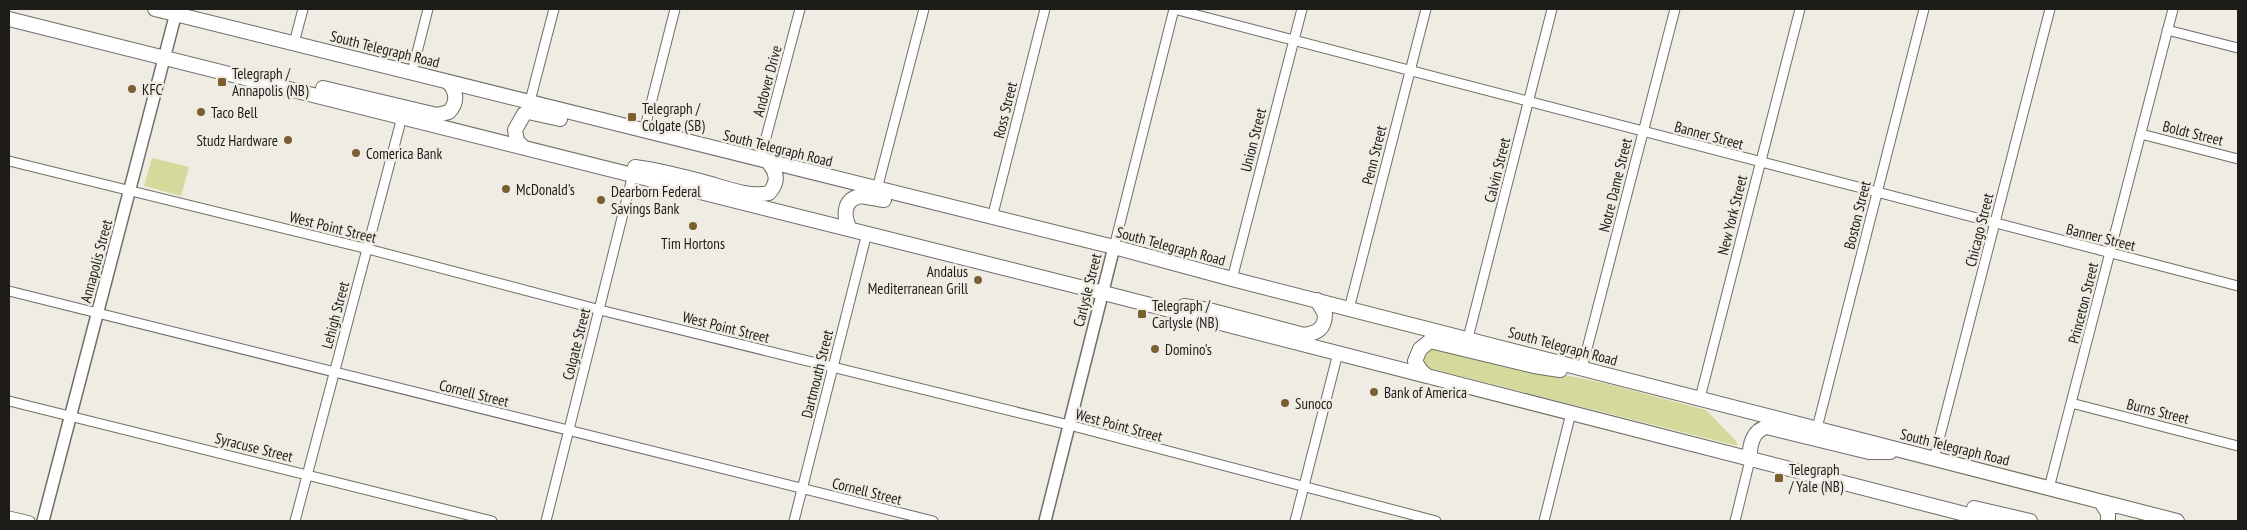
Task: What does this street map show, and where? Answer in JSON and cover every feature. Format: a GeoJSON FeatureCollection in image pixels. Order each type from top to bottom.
{"type":"FeatureCollection","features":[{"type":"Feature","properties":{"kind":"main road","name":"South Telegraph Road"},"geometry":{"type":"LineString","coordinates":[[155,9],[176,11],[448,82],[1114,247],[1232,279],[2177,521]]}},
{"type":"Feature","properties":{"kind":"main road"},"geometry":{"type":"LineString","coordinates":[[9,19],[1102,292],[1992,521]]}},
{"type":"Feature","properties":{"kind":"main road"},"geometry":{"type":"LineString","coordinates":[[276,85],[335,90],[438,115],[449,112],[455,103],[455,92],[448,82]]}},
{"type":"Feature","properties":{"kind":"main road"},"geometry":{"type":"LineString","coordinates":[[523,147],[518,141],[514,130],[519,120],[528,112],[643,140],[666,143],[693,143]]}},
{"type":"Feature","properties":{"kind":"main road"},"geometry":{"type":"LineString","coordinates":[[594,165],[623,165],[660,170],[743,192],[762,195],[769,193],[776,183],[776,173],[764,161]]}},
{"type":"Feature","properties":{"kind":"main road"},"geometry":{"type":"LineString","coordinates":[[850,229],[844,217],[845,210],[849,202],[861,196],[974,222],[1007,221]]}},
{"type":"Feature","properties":{"kind":"main road"},"geometry":{"type":"LineString","coordinates":[[1159,307],[1185,306],[1209,310],[1304,335],[1314,334],[1323,326],[1325,314],[1317,300]]}},
{"type":"Feature","properties":{"kind":"main road"},"geometry":{"type":"LineString","coordinates":[[1427,376],[1421,371],[1415,361],[1420,349],[1430,341],[1534,366],[1600,373]]}},
{"type":"Feature","properties":{"kind":"main road"},"geometry":{"type":"LineString","coordinates":[[1750,460],[1750,445],[1753,438],[1758,432],[1767,428],[1869,452],[1911,452]]}},
{"type":"Feature","properties":{"kind":"main road"},"geometry":{"type":"LineString","coordinates":[[2101,502],[2108,513],[2108,521]]}},
{"type":"Feature","properties":{"kind":"main road"},"geometry":{"type":"LineString","coordinates":[[1936,507],[1964,506],[2030,521]]}},
{"type":"Feature","properties":{"kind":"street"},"geometry":{"type":"LineString","coordinates":[[294,43],[303,9]]}},
{"type":"Feature","properties":{"kind":"street"},"geometry":{"type":"LineString","coordinates":[[412,72],[428,9]]}},
{"type":"Feature","properties":{"kind":"street"},"geometry":{"type":"LineString","coordinates":[[530,101],[554,9]]}},
{"type":"Feature","properties":{"kind":"street"},"geometry":{"type":"LineString","coordinates":[[644,131],[675,9]]}},
{"type":"Feature","properties":{"kind":"street","name":"Andover Drive"},"geometry":{"type":"LineString","coordinates":[[764,161],[800,9]]}},
{"type":"Feature","properties":{"kind":"street"},"geometry":{"type":"LineString","coordinates":[[877,189],[924,9]]}},
{"type":"Feature","properties":{"kind":"street","name":"Ross Street"},"geometry":{"type":"LineString","coordinates":[[992,218],[1045,9]]}},
{"type":"Feature","properties":{"kind":"street","name":"Banner Street"},"geometry":{"type":"LineString","coordinates":[[1174,9],[2238,286]]}},
{"type":"Feature","properties":{"kind":"street","name":"Carlysle Street"},"geometry":{"type":"LineString","coordinates":[[1045,521],[1174,9]]}},
{"type":"Feature","properties":{"kind":"street","name":"Union Street"},"geometry":{"type":"LineString","coordinates":[[1232,279],[1302,9]]}},
{"type":"Feature","properties":{"kind":"street","name":"Penn Street"},"geometry":{"type":"LineString","coordinates":[[1349,309],[1426,9]]}},
{"type":"Feature","properties":{"kind":"street","name":"Calvin Street"},"geometry":{"type":"LineString","coordinates":[[1468,338],[1552,9]]}},
{"type":"Feature","properties":{"kind":"street","name":"Notre Dame Street"},"geometry":{"type":"LineString","coordinates":[[1582,368],[1675,9]]}},
{"type":"Feature","properties":{"kind":"street","name":"New York Street"},"geometry":{"type":"LineString","coordinates":[[1700,398],[1800,9]]}},
{"type":"Feature","properties":{"kind":"street","name":"Boston Street"},"geometry":{"type":"LineString","coordinates":[[1817,428],[1924,9]]}},
{"type":"Feature","properties":{"kind":"street","name":"Chicago Street"},"geometry":{"type":"LineString","coordinates":[[1934,459],[2050,9]]}},
{"type":"Feature","properties":{"kind":"street","name":"Princeton Street"},"geometry":{"type":"LineString","coordinates":[[2050,488],[2173,9]]}},
{"type":"Feature","properties":{"kind":"street","name":"Annapolis Street"},"geometry":{"type":"LineString","coordinates":[[43,521],[176,11]]}},
{"type":"Feature","properties":{"kind":"street"},"geometry":{"type":"LineString","coordinates":[[2168,30],[2238,48]]}},
{"type":"Feature","properties":{"kind":"street","name":"Lehigh Street"},"geometry":{"type":"LineString","coordinates":[[295,521],[402,117]]}},
{"type":"Feature","properties":{"kind":"street","name":"Boldt Street"},"geometry":{"type":"LineString","coordinates":[[2141,134],[2238,159]]}},
{"type":"Feature","properties":{"kind":"street","name":"West Point Street"},"geometry":{"type":"LineString","coordinates":[[9,161],[1069,425],[1303,488],[1436,521]]}},
{"type":"Feature","properties":{"kind":"street","name":"Colgate Street"},"geometry":{"type":"LineString","coordinates":[[546,521],[633,174]]}},
{"type":"Feature","properties":{"kind":"street","name":"Dartmouth Street"},"geometry":{"type":"LineString","coordinates":[[794,521],[867,233]]}},
{"type":"Feature","properties":{"kind":"street","name":"Cornell Street"},"geometry":{"type":"LineString","coordinates":[[9,291],[933,521]]}},
{"type":"Feature","properties":{"kind":"street"},"geometry":{"type":"LineString","coordinates":[[1294,521],[1338,353]]}},
{"type":"Feature","properties":{"kind":"street","name":"Syracuse Street"},"geometry":{"type":"LineString","coordinates":[[9,401],[492,521]]}},
{"type":"Feature","properties":{"kind":"street","name":"Burns Street"},"geometry":{"type":"LineString","coordinates":[[2071,403],[2238,446]]}},
{"type":"Feature","properties":{"kind":"street"},"geometry":{"type":"LineString","coordinates":[[1544,521],[1571,413]]}},
{"type":"Feature","properties":{"kind":"street"},"geometry":{"type":"LineString","coordinates":[[1735,521],[1750,460]]}},
{"type":"Feature","properties":{"kind":"street"},"geometry":{"type":"LineString","coordinates":[[9,516],[30,521]]}},
{"type":"Feature","properties":{"kind":"green space"},"geometry":{"type":"Polygon","coordinates":[[[152,158],[189,167],[181,196],[144,186],[152,158]]]}},
{"type":"Feature","properties":{"kind":"green space"},"geometry":{"type":"Polygon","coordinates":[[[1434,347],[1608,384],[1706,410],[1736,441],[1738,446],[1428,368],[1423,359],[1427,351],[1434,347]]]}},
{"type":"Feature","properties":{"kind":"place","name":"Telegraph / Annapolis (NB)"},"geometry":{"type":"Point","coordinates":[222,82]}},
{"type":"Feature","properties":{"kind":"place","name":"KFC"},"geometry":{"type":"Point","coordinates":[132,89]}},
{"type":"Feature","properties":{"kind":"place","name":"Taco Bell"},"geometry":{"type":"Point","coordinates":[201,112]}},
{"type":"Feature","properties":{"kind":"place","name":"Telegraph / Colgate (SB)"},"geometry":{"type":"Point","coordinates":[632,117]}},
{"type":"Feature","properties":{"kind":"place","name":"Studz Hardware"},"geometry":{"type":"Point","coordinates":[288,140]}},
{"type":"Feature","properties":{"kind":"place","name":"Comerica Bank"},"geometry":{"type":"Point","coordinates":[356,153]}},
{"type":"Feature","properties":{"kind":"place","name":"McDonald's"},"geometry":{"type":"Point","coordinates":[506,189]}},
{"type":"Feature","properties":{"kind":"place","name":"Dearborn Federal Savings Bank"},"geometry":{"type":"Point","coordinates":[601,200]}},
{"type":"Feature","properties":{"kind":"place","name":"Tim Hortons"},"geometry":{"type":"Point","coordinates":[693,226]}},
{"type":"Feature","properties":{"kind":"place","name":"Andalus Mediterranean Grill"},"geometry":{"type":"Point","coordinates":[978,280]}},
{"type":"Feature","properties":{"kind":"place","name":"Telegraph / Carlysle (NB)"},"geometry":{"type":"Point","coordinates":[1142,314]}},
{"type":"Feature","properties":{"kind":"place","name":"Domino's"},"geometry":{"type":"Point","coordinates":[1155,349]}},
{"type":"Feature","properties":{"kind":"place","name":"Bank of America"},"geometry":{"type":"Point","coordinates":[1374,392]}},
{"type":"Feature","properties":{"kind":"place","name":"Sunoco"},"geometry":{"type":"Point","coordinates":[1285,403]}},
{"type":"Feature","properties":{"kind":"place","name":"Telegraph / Yale (NB)"},"geometry":{"type":"Point","coordinates":[1779,478]}}]}
